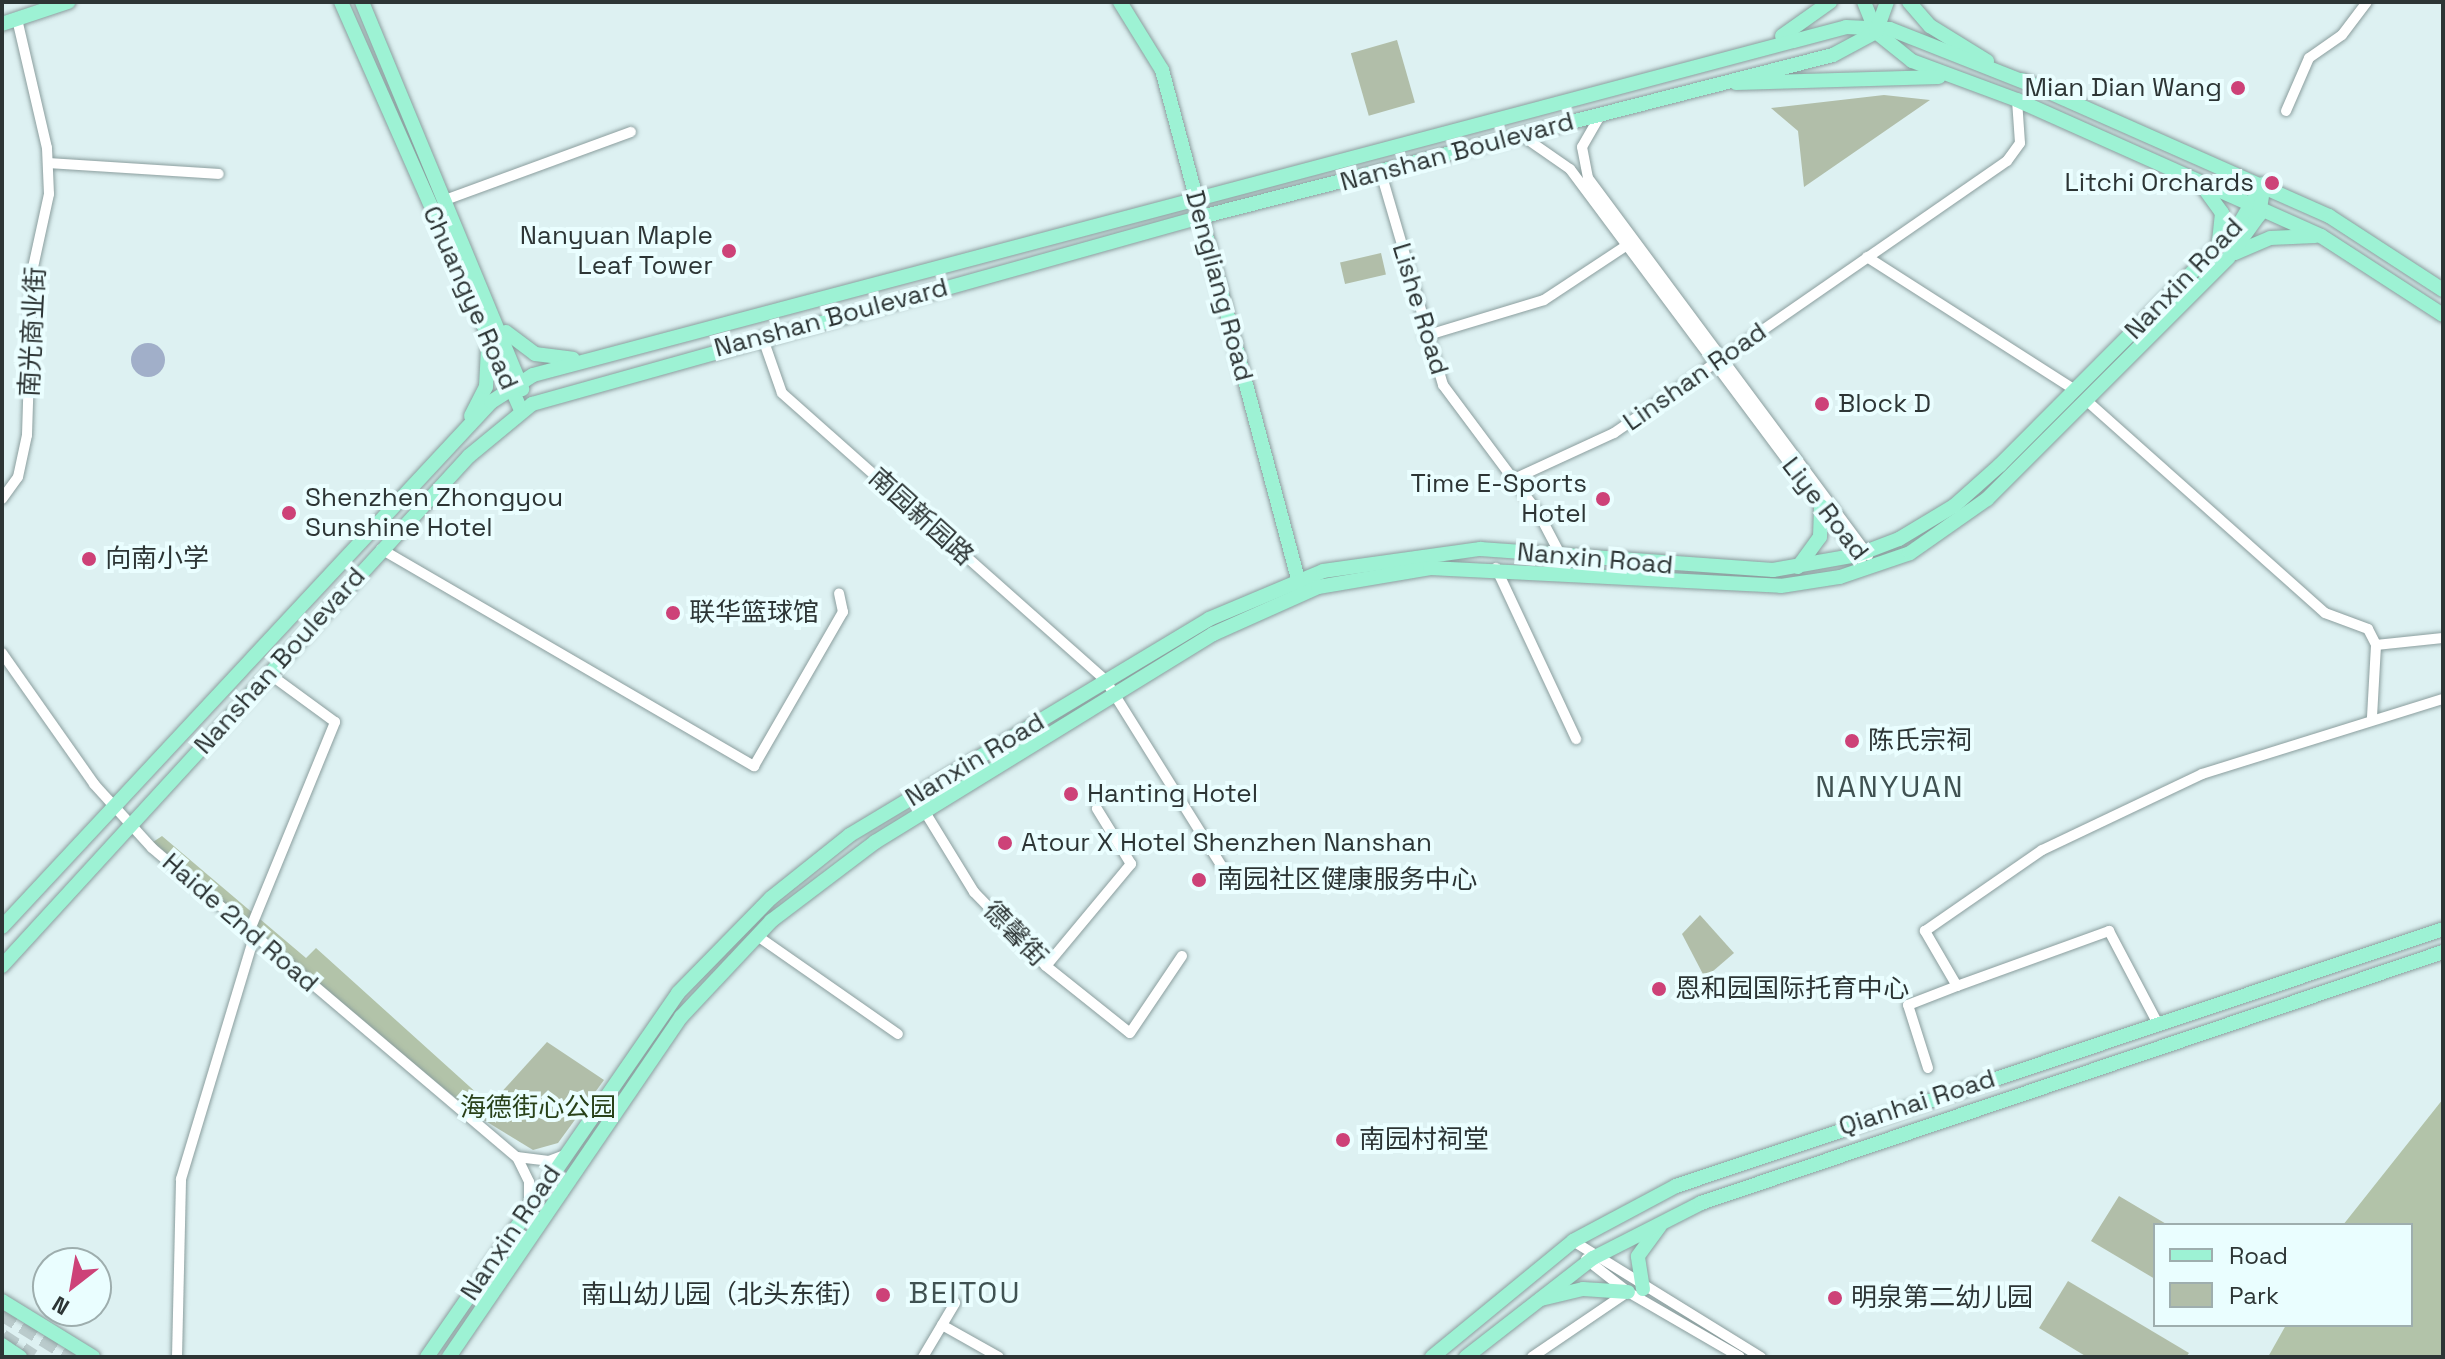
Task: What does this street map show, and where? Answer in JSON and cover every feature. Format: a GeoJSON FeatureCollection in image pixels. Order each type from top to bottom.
{"type":"FeatureCollection","features":[{"type":"Feature","properties":{"kind":"main road"},"geometry":{"type":"LineString","coordinates":[[9,21],[68,2]]}},
{"type":"Feature","properties":{"kind":"main road","name":"Chuangye Road"},"geometry":{"type":"LineString","coordinates":[[341,2],[487,341],[521,410]]}},
{"type":"Feature","properties":{"kind":"main road","name":"Chuangye Road"},"geometry":{"type":"LineString","coordinates":[[362,2],[522,380],[521,410]]}},
{"type":"Feature","properties":{"kind":"main road","name":"Dengliang Road"},"geometry":{"type":"LineString","coordinates":[[1120,2],[1162,70],[1298,579]]}},
{"type":"Feature","properties":{"kind":"main road"},"geometry":{"type":"LineString","coordinates":[[1747,52],[1830,2]]}},
{"type":"Feature","properties":{"kind":"main road"},"geometry":{"type":"LineString","coordinates":[[1864,2],[1876,27],[1912,61],[2017,100],[2321,236],[2443,315]]}},
{"type":"Feature","properties":{"kind":"main road"},"geometry":{"type":"LineString","coordinates":[[1876,27],[1887,2]]}},
{"type":"Feature","properties":{"kind":"main road"},"geometry":{"type":"LineString","coordinates":[[1909,2],[1941,34],[2029,84]]}},
{"type":"Feature","properties":{"kind":"main road"},"geometry":{"type":"LineString","coordinates":[[1876,27],[2029,84],[2263,184],[2352,227],[2443,290]]}},
{"type":"Feature","properties":{"kind":"main road","name":"Nanshan Boulevard"},"geometry":{"type":"LineString","coordinates":[[2,927],[453,443],[509,388],[522,380],[585,360],[1747,52],[1876,27]]}},
{"type":"Feature","properties":{"kind":"main road","name":"Nanshan Boulevard"},"geometry":{"type":"LineString","coordinates":[[2,966],[381,549],[521,410],[574,387],[1201,217],[1833,55],[1876,27]]}},
{"type":"Feature","properties":{"kind":"main road"},"geometry":{"type":"LineString","coordinates":[[1716,83],[1921,75],[1972,82]]}},
{"type":"Feature","properties":{"kind":"main road"},"geometry":{"type":"LineString","coordinates":[[2198,181],[2222,213],[2222,253],[2270,238],[2321,236]]}},
{"type":"Feature","properties":{"kind":"main road","name":"Nanxin Road"},"geometry":{"type":"LineString","coordinates":[[449,1357],[657,1048],[756,935],[838,867],[1213,634],[1318,587],[1384,572],[1496,568],[1718,586],[1796,584],[1871,569],[1967,516],[2080,395],[2222,253],[2257,207],[2263,184]]}},
{"type":"Feature","properties":{"kind":"main road"},"geometry":{"type":"LineString","coordinates":[[499,323],[535,354],[585,360]]}},
{"type":"Feature","properties":{"kind":"main road"},"geometry":{"type":"LineString","coordinates":[[453,443],[486,387],[487,341]]}},
{"type":"Feature","properties":{"kind":"main road","name":"Nanxin Road"},"geometry":{"type":"LineString","coordinates":[[427,1357],[678,993],[804,868],[1209,619],[1298,579],[1427,552],[1560,554],[1718,571],[1798,567],[1862,554],[1954,506],[2080,395]]}},
{"type":"Feature","properties":{"kind":"main road"},"geometry":{"type":"LineString","coordinates":[[1798,567],[1820,537],[1821,506]]}},
{"type":"Feature","properties":{"kind":"main road"},"geometry":{"type":"LineString","coordinates":[[1718,571],[1718,586]]}},
{"type":"Feature","properties":{"kind":"main road","name":"Qianhai Road"},"geometry":{"type":"LineString","coordinates":[[1432,1357],[1573,1241],[1709,1172],[2443,929]]}},
{"type":"Feature","properties":{"kind":"main road","name":"Qianhai Road"},"geometry":{"type":"LineString","coordinates":[[1466,1357],[1529,1303],[1593,1258],[1672,1216],[2443,952]]}},
{"type":"Feature","properties":{"kind":"main road"},"geometry":{"type":"LineString","coordinates":[[1643,1289],[1640,1250],[1672,1216]]}},
{"type":"Feature","properties":{"kind":"main road"},"geometry":{"type":"LineString","coordinates":[[1529,1303],[1583,1289],[1628,1292]]}},
{"type":"Feature","properties":{"kind":"main road"},"geometry":{"type":"LineString","coordinates":[[2,1301],[93,1357]]}},
{"type":"Feature","properties":{"kind":"main road"},"geometry":{"type":"LineString","coordinates":[[2,1345],[20,1357]]}},
{"type":"Feature","properties":{"kind":"street"},"geometry":{"type":"LineString","coordinates":[[2286,111],[2309,58],[2342,35],[2367,2]]}},
{"type":"Feature","properties":{"kind":"street","name":"南光商业街"},"geometry":{"type":"LineString","coordinates":[[2,499],[18,477],[27,435],[32,272],[47,224],[49,163],[9,21]]}},
{"type":"Feature","properties":{"kind":"street","name":"Linshan Road"},"geometry":{"type":"LineString","coordinates":[[1514,479],[1603,440],[2014,154],[2021,137],[2017,100]]}},
{"type":"Feature","properties":{"kind":"street","name":"Liye Road"},"geometry":{"type":"LineString","coordinates":[[1601,114],[1582,147],[1588,178],[1821,506],[1862,554]]}},
{"type":"Feature","properties":{"kind":"street"},"geometry":{"type":"LineString","coordinates":[[445,200],[631,132]]}},
{"type":"Feature","properties":{"kind":"street","name":"Liye Road"},"geometry":{"type":"LineString","coordinates":[[1521,135],[1564,162],[1718,360],[1871,569]]}},
{"type":"Feature","properties":{"kind":"street"},"geometry":{"type":"LineString","coordinates":[[49,163],[219,174]]}},
{"type":"Feature","properties":{"kind":"street","name":"Lishe Road"},"geometry":{"type":"LineString","coordinates":[[1381,173],[1425,336],[1454,405],[1514,479],[1560,554]]}},
{"type":"Feature","properties":{"kind":"street"},"geometry":{"type":"LineString","coordinates":[[1425,336],[1544,300],[1627,245]]}},
{"type":"Feature","properties":{"kind":"street"},"geometry":{"type":"LineString","coordinates":[[1867,257],[2080,395],[2292,590],[2368,629],[2376,645],[2372,717]]}},
{"type":"Feature","properties":{"kind":"street","name":"南园新园路"},"geometry":{"type":"LineString","coordinates":[[762,336],[782,393],[1106,681],[1229,878]]}},
{"type":"Feature","properties":{"kind":"street"},"geometry":{"type":"LineString","coordinates":[[381,549],[754,766],[843,612],[839,593]]}},
{"type":"Feature","properties":{"kind":"street"},"geometry":{"type":"LineString","coordinates":[[1496,568],[1576,739]]}},
{"type":"Feature","properties":{"kind":"street"},"geometry":{"type":"LineString","coordinates":[[2376,645],[2443,638]]}},
{"type":"Feature","properties":{"kind":"street","name":"Haide 2nd Road"},"geometry":{"type":"LineString","coordinates":[[2,653],[132,826],[252,935],[517,1157]]}},
{"type":"Feature","properties":{"kind":"street"},"geometry":{"type":"LineString","coordinates":[[177,1357],[181,1179],[252,935],[335,722],[268,673]]}},
{"type":"Feature","properties":{"kind":"street"},"geometry":{"type":"LineString","coordinates":[[1957,986],[1925,931],[2042,850],[2202,774],[2372,717],[2443,699]]}},
{"type":"Feature","properties":{"kind":"street"},"geometry":{"type":"LineString","coordinates":[[1046,966],[1131,864],[1097,809]]}},
{"type":"Feature","properties":{"kind":"street","name":"德馨街"},"geometry":{"type":"LineString","coordinates":[[925,812],[974,892],[1046,966],[1130,1033],[1182,956]]}},
{"type":"Feature","properties":{"kind":"street"},"geometry":{"type":"LineString","coordinates":[[1928,1068],[1908,1005],[2109,931],[2158,1024]]}},
{"type":"Feature","properties":{"kind":"street"},"geometry":{"type":"LineString","coordinates":[[756,935],[898,1034]]}},
{"type":"Feature","properties":{"kind":"street"},"geometry":{"type":"LineString","coordinates":[[517,1157],[549,1161],[565,1155]]}},
{"type":"Feature","properties":{"kind":"street"},"geometry":{"type":"LineString","coordinates":[[517,1157],[529,1182],[528,1208]]}},
{"type":"Feature","properties":{"kind":"street"},"geometry":{"type":"LineString","coordinates":[[1573,1241],[1628,1292],[1740,1357]]}},
{"type":"Feature","properties":{"kind":"street"},"geometry":{"type":"LineString","coordinates":[[1593,1258],[1761,1357]]}},
{"type":"Feature","properties":{"kind":"street"},"geometry":{"type":"LineString","coordinates":[[1532,1357],[1628,1292]]}},
{"type":"Feature","properties":{"kind":"street"},"geometry":{"type":"LineString","coordinates":[[923,1357],[955,1303]]}},
{"type":"Feature","properties":{"kind":"street"},"geometry":{"type":"LineString","coordinates":[[942,1325],[999,1357]]}},
{"type":"Feature","properties":{"kind":"green space"},"geometry":{"type":"Polygon","coordinates":[[[1397,40],[1415,102],[1369,116],[1351,53],[1397,40]]]}},
{"type":"Feature","properties":{"kind":"green space"},"geometry":{"type":"Polygon","coordinates":[[[1884,95],[1930,100],[1804,187],[1798,131],[1771,108],[1884,95]]]}},
{"type":"Feature","properties":{"kind":"green space"},"geometry":{"type":"Polygon","coordinates":[[[1381,253],[1386,274],[1345,284],[1340,262],[1381,253]]]}},
{"type":"Feature","properties":{"kind":"green space"},"geometry":{"type":"Polygon","coordinates":[[[162,836],[306,958],[316,948],[490,1105],[479,1117],[330,996],[153,842],[162,836]]]}},
{"type":"Feature","properties":{"kind":"green space"},"geometry":{"type":"Polygon","coordinates":[[[1700,915],[1734,953],[1705,978],[1682,934],[1700,915]]]}},
{"type":"Feature","properties":{"kind":"green space","name":"海德街心公园"},"geometry":{"type":"Polygon","coordinates":[[[547,1042],[604,1080],[558,1143],[533,1150],[479,1117],[547,1042]]]}},
{"type":"Feature","properties":{"kind":"green space"},"geometry":{"type":"Polygon","coordinates":[[[2443,1099],[2443,1357],[2268,1357],[2285,1327],[2413,1327],[2413,1223],[2345,1223],[2443,1099]]]}},
{"type":"Feature","properties":{"kind":"green space"},"geometry":{"type":"Polygon","coordinates":[[[2119,1196],[2165,1223],[2153,1223],[2153,1278],[2091,1241],[2119,1196]]]}},
{"type":"Feature","properties":{"kind":"green space"},"geometry":{"type":"Polygon","coordinates":[[[2068,1281],[2189,1353],[2186,1357],[2087,1357],[2039,1328],[2068,1281]]]}},
{"type":"Feature","properties":{"kind":"water"},"geometry":{"type":"Polygon","coordinates":[[[148,343],[160,348],[165,360],[160,372],[148,377],[136,372],[131,360],[136,348],[148,343]]]}},
{"type":"Feature","properties":{"kind":"tunnel"},"geometry":{"type":"LineString","coordinates":[[2,1313],[73,1357]]}},
{"type":"Feature","properties":{"kind":"tunnel"},"geometry":{"type":"LineString","coordinates":[[2,1337],[33,1357]]}},
{"type":"Feature","properties":{"kind":"place","name":"Mian Dian Wang"},"geometry":{"type":"Point","coordinates":[2238,88]}},
{"type":"Feature","properties":{"kind":"place","name":"Litchi Orchards"},"geometry":{"type":"Point","coordinates":[2272,183]}},
{"type":"Feature","properties":{"kind":"place","name":"Nanyuan Maple Leaf Tower"},"geometry":{"type":"Point","coordinates":[729,251]}},
{"type":"Feature","properties":{"kind":"place","name":"Block D"},"geometry":{"type":"Point","coordinates":[1822,404]}},
{"type":"Feature","properties":{"kind":"place","name":"Time E-Sports Hotel"},"geometry":{"type":"Point","coordinates":[1603,499]}},
{"type":"Feature","properties":{"kind":"place","name":"Shenzhen Zhongyou Sunshine Hotel"},"geometry":{"type":"Point","coordinates":[289,513]}},
{"type":"Feature","properties":{"kind":"place","name":"向南小学"},"geometry":{"type":"Point","coordinates":[89,559]}},
{"type":"Feature","properties":{"kind":"place","name":"联华篮球馆"},"geometry":{"type":"Point","coordinates":[673,613]}},
{"type":"Feature","properties":{"kind":"place","name":"陈氏宗祠"},"geometry":{"type":"Point","coordinates":[1852,741]}},
{"type":"Feature","properties":{"kind":"place","name":"Hanting Hotel"},"geometry":{"type":"Point","coordinates":[1071,794]}},
{"type":"Feature","properties":{"kind":"place","name":"Atour X Hotel Shenzhen Nanshan"},"geometry":{"type":"Point","coordinates":[1005,843]}},
{"type":"Feature","properties":{"kind":"place","name":"南园社区健康服务中心"},"geometry":{"type":"Point","coordinates":[1199,880]}},
{"type":"Feature","properties":{"kind":"place","name":"恩和园国际托育中心"},"geometry":{"type":"Point","coordinates":[1659,989]}},
{"type":"Feature","properties":{"kind":"place","name":"南园村祠堂"},"geometry":{"type":"Point","coordinates":[1343,1140]}},
{"type":"Feature","properties":{"kind":"place","name":"南山幼儿园（北头东街）"},"geometry":{"type":"Point","coordinates":[883,1295]}},
{"type":"Feature","properties":{"kind":"place","name":"明泉第二幼儿园"},"geometry":{"type":"Point","coordinates":[1835,1298]}},
{"type":"Feature","properties":{"kind":"district","name":"NANYUAN"},"geometry":{"type":"Point","coordinates":[1890,787]}},
{"type":"Feature","properties":{"kind":"district","name":"BEITOU"},"geometry":{"type":"Point","coordinates":[965,1293]}}]}
